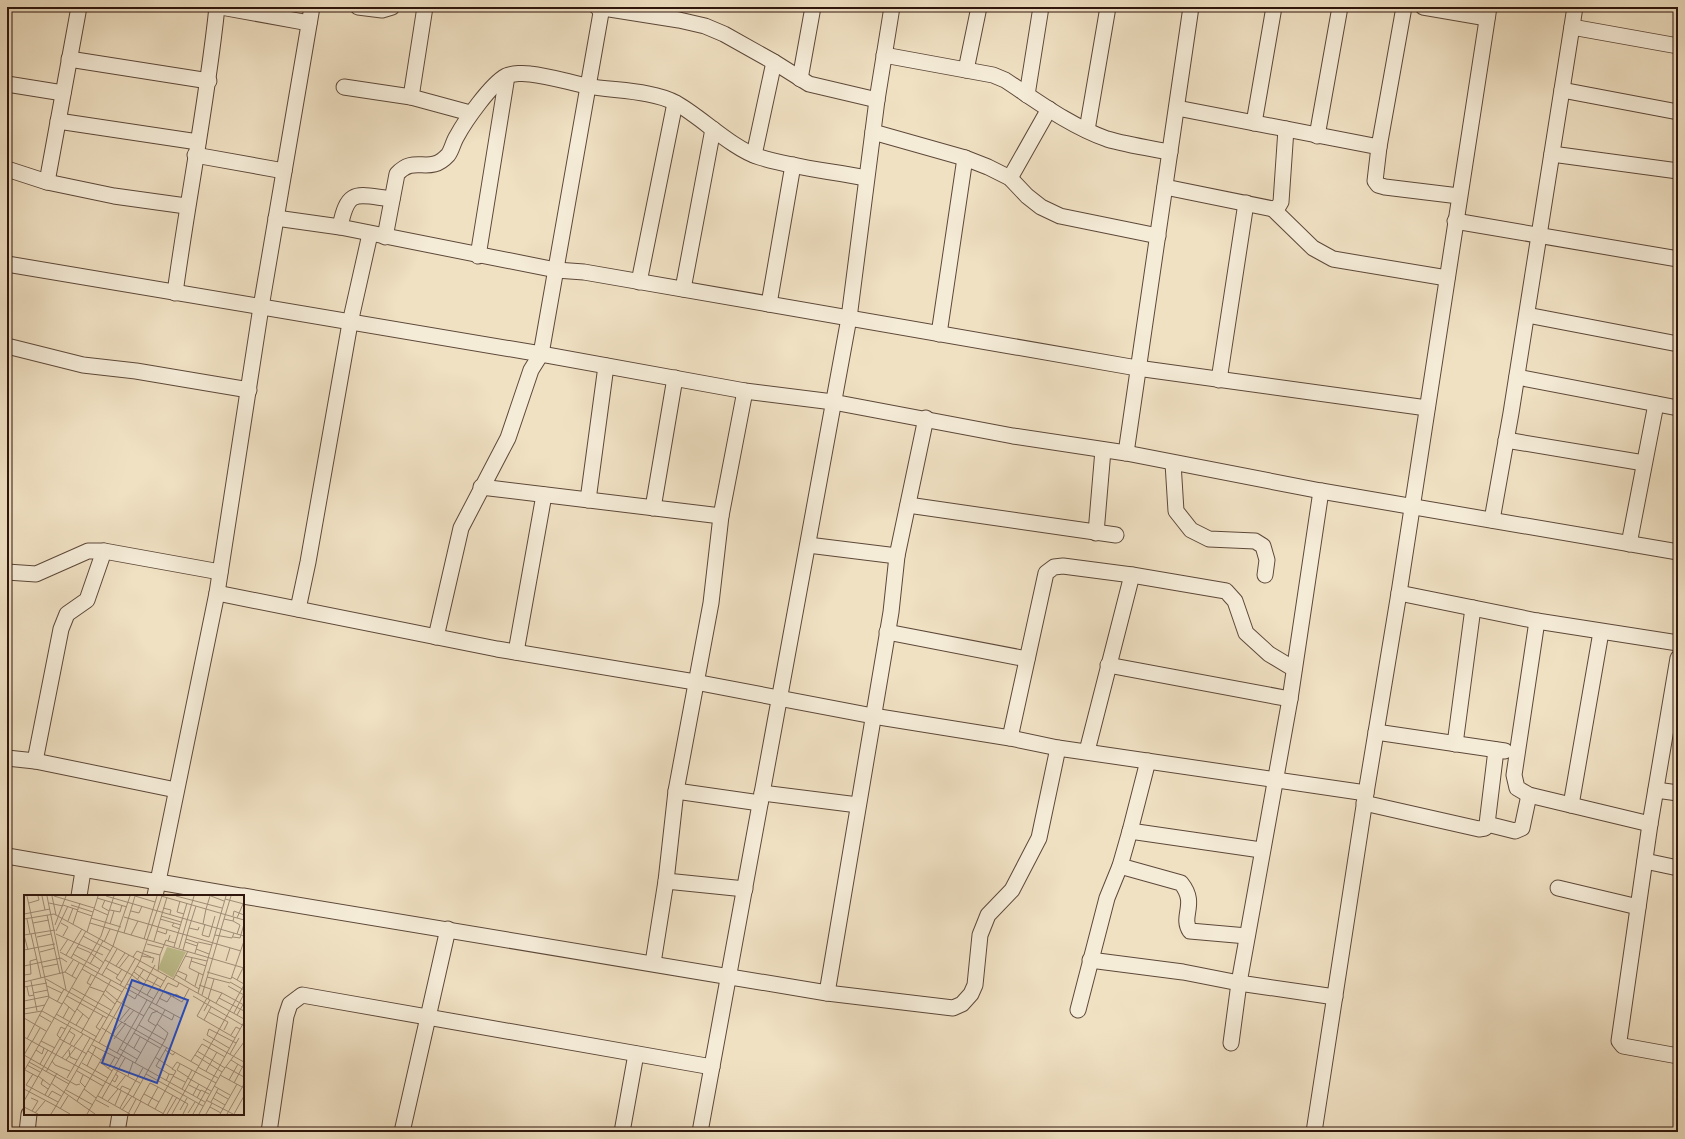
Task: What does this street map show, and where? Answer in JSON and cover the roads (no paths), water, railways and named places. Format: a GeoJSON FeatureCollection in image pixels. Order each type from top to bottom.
{"type":"FeatureCollection","features":[{"type":"Feature","properties":{"kind":"street"},"geometry":{"type":"LineString","coordinates":[[47,182],[79,7]]}},
{"type":"Feature","properties":{"kind":"street"},"geometry":{"type":"LineString","coordinates":[[175,293],[186,206],[209,81],[217,7]]}},
{"type":"Feature","properties":{"kind":"street"},"geometry":{"type":"LineString","coordinates":[[221,7],[309,23]]}},
{"type":"Feature","properties":{"kind":"street"},"geometry":{"type":"LineString","coordinates":[[156,889],[217,593],[261,307],[312,7]]}},
{"type":"Feature","properties":{"kind":"street"},"geometry":{"type":"LineString","coordinates":[[358,7],[382,10],[392,7]]}},
{"type":"Feature","properties":{"kind":"street"},"geometry":{"type":"LineString","coordinates":[[411,97],[425,7]]}},
{"type":"Feature","properties":{"kind":"street"},"geometry":{"type":"LineString","coordinates":[[436,637],[461,528],[481,487],[508,438],[531,370],[541,354],[588,86],[600,7],[680,13],[724,34],[774,62],[809,84],[877,100]]}},
{"type":"Feature","properties":{"kind":"street"},"geometry":{"type":"LineString","coordinates":[[800,79],[813,7]]}},
{"type":"Feature","properties":{"kind":"street"},"geometry":{"type":"LineString","coordinates":[[700,1132],[745,890],[778,698],[808,545],[849,318],[872,132],[892,7]]}},
{"type":"Feature","properties":{"kind":"street"},"geometry":{"type":"LineString","coordinates":[[966,70],[979,7]]}},
{"type":"Feature","properties":{"kind":"street"},"geometry":{"type":"LineString","coordinates":[[1027,95],[1042,7]]}},
{"type":"Feature","properties":{"kind":"street"},"geometry":{"type":"LineString","coordinates":[[1087,130],[1108,7]]}},
{"type":"Feature","properties":{"kind":"street"},"geometry":{"type":"LineString","coordinates":[[1126,454],[1137,368],[1158,236],[1191,7]]}},
{"type":"Feature","properties":{"kind":"street"},"geometry":{"type":"LineString","coordinates":[[1254,123],[1274,7]]}},
{"type":"Feature","properties":{"kind":"street"},"geometry":{"type":"LineString","coordinates":[[1317,136],[1340,7]]}},
{"type":"Feature","properties":{"kind":"street"},"geometry":{"type":"LineString","coordinates":[[1404,7],[1374,173],[1375,181],[1378,185],[1459,196]]}},
{"type":"Feature","properties":{"kind":"street"},"geometry":{"type":"LineString","coordinates":[[1314,1132],[1488,13],[1423,7]]}},
{"type":"Feature","properties":{"kind":"street"},"geometry":{"type":"LineString","coordinates":[[1492,520],[1517,377],[1575,7]]}},
{"type":"Feature","properties":{"kind":"street"},"geometry":{"type":"LineString","coordinates":[[1572,27],[1678,46]]}},
{"type":"Feature","properties":{"kind":"street"},"geometry":{"type":"LineString","coordinates":[[884,55],[993,75],[1005,80],[1049,109],[1087,130],[1108,139],[1170,152]]}},
{"type":"Feature","properties":{"kind":"street"},"geometry":{"type":"LineString","coordinates":[[69,59],[209,81]]}},
{"type":"Feature","properties":{"kind":"street"},"geometry":{"type":"LineString","coordinates":[[754,155],[774,62]]}},
{"type":"Feature","properties":{"kind":"street"},"geometry":{"type":"LineString","coordinates":[[298,609],[310,554],[350,323],[377,235],[392,199],[397,174],[404,166],[413,164],[426,166],[439,162],[449,154],[470,113],[506,76],[530,74],[588,86],[661,97],[675,103],[754,155],[866,178]]}},
{"type":"Feature","properties":{"kind":"street"},"geometry":{"type":"LineString","coordinates":[[478,256],[506,76]]}},
{"type":"Feature","properties":{"kind":"street"},"geometry":{"type":"LineString","coordinates":[[7,84],[64,93]]}},
{"type":"Feature","properties":{"kind":"street"},"geometry":{"type":"LineString","coordinates":[[344,87],[411,97],[470,113]]}},
{"type":"Feature","properties":{"kind":"street"},"geometry":{"type":"LineString","coordinates":[[1562,90],[1678,112]]}},
{"type":"Feature","properties":{"kind":"street"},"geometry":{"type":"LineString","coordinates":[[639,282],[675,103]]}},
{"type":"Feature","properties":{"kind":"street"},"geometry":{"type":"LineString","coordinates":[[1176,108],[1379,147]]}},
{"type":"Feature","properties":{"kind":"street"},"geometry":{"type":"LineString","coordinates":[[1010,178],[1049,109]]}},
{"type":"Feature","properties":{"kind":"street"},"geometry":{"type":"LineString","coordinates":[[58,120],[197,148],[284,171]]}},
{"type":"Feature","properties":{"kind":"street"},"geometry":{"type":"LineString","coordinates":[[684,289],[713,128]]}},
{"type":"Feature","properties":{"kind":"street"},"geometry":{"type":"LineString","coordinates":[[1273,209],[1278,207],[1281,202],[1286,129]]}},
{"type":"Feature","properties":{"kind":"street"},"geometry":{"type":"LineString","coordinates":[[872,132],[966,158],[1010,178],[1027,196],[1041,207],[1060,216],[1158,236]]}},
{"type":"Feature","properties":{"kind":"street"},"geometry":{"type":"LineString","coordinates":[[1552,154],[1678,171]]}},
{"type":"Feature","properties":{"kind":"street"},"geometry":{"type":"LineString","coordinates":[[939,334],[966,158]]}},
{"type":"Feature","properties":{"kind":"street"},"geometry":{"type":"LineString","coordinates":[[769,304],[793,164]]}},
{"type":"Feature","properties":{"kind":"street"},"geometry":{"type":"LineString","coordinates":[[8,174],[114,196],[186,206]]}},
{"type":"Feature","properties":{"kind":"street"},"geometry":{"type":"LineString","coordinates":[[1165,187],[1273,209],[1313,248],[1333,259],[1447,278]]}},
{"type":"Feature","properties":{"kind":"street"},"geometry":{"type":"LineString","coordinates":[[340,227],[344,207],[350,199],[360,195],[392,199]]}},
{"type":"Feature","properties":{"kind":"street"},"geometry":{"type":"LineString","coordinates":[[1219,380],[1246,204]]}},
{"type":"Feature","properties":{"kind":"street"},"geometry":{"type":"LineString","coordinates":[[276,218],[340,227],[478,256],[556,270],[584,272],[1137,368],[1427,408]]}},
{"type":"Feature","properties":{"kind":"street"},"geometry":{"type":"LineString","coordinates":[[1455,222],[1678,257]]}},
{"type":"Feature","properties":{"kind":"street"},"geometry":{"type":"LineString","coordinates":[[7,264],[541,354],[744,391],[833,402],[926,418],[1013,436],[1173,462],[1321,491],[1678,552]]}},
{"type":"Feature","properties":{"kind":"street"},"geometry":{"type":"LineString","coordinates":[[1527,315],[1678,344]]}},
{"type":"Feature","properties":{"kind":"street"},"geometry":{"type":"LineString","coordinates":[[7,346],[83,365],[136,371],[248,390]]}},
{"type":"Feature","properties":{"kind":"street"},"geometry":{"type":"LineString","coordinates":[[588,500],[606,366]]}},
{"type":"Feature","properties":{"kind":"street"},"geometry":{"type":"LineString","coordinates":[[1517,377],[1678,408]]}},
{"type":"Feature","properties":{"kind":"street"},"geometry":{"type":"LineString","coordinates":[[653,508],[675,378]]}},
{"type":"Feature","properties":{"kind":"street"},"geometry":{"type":"LineString","coordinates":[[653,963],[666,881],[676,791],[695,682],[711,603],[721,516],[744,391]]}},
{"type":"Feature","properties":{"kind":"street"},"geometry":{"type":"LineString","coordinates":[[1629,544],[1656,404]]}},
{"type":"Feature","properties":{"kind":"street"},"geometry":{"type":"LineString","coordinates":[[827,993],[887,632],[897,556],[926,418]]}},
{"type":"Feature","properties":{"kind":"street"},"geometry":{"type":"LineString","coordinates":[[1506,440],[1644,463]]}},
{"type":"Feature","properties":{"kind":"street"},"geometry":{"type":"LineString","coordinates":[[1096,533],[1103,450]]}},
{"type":"Feature","properties":{"kind":"street"},"geometry":{"type":"LineString","coordinates":[[1173,462],[1176,511],[1191,530],[1209,539],[1255,541],[1263,546],[1267,560],[1265,575]]}},
{"type":"Feature","properties":{"kind":"street"},"geometry":{"type":"LineString","coordinates":[[481,487],[721,516]]}},
{"type":"Feature","properties":{"kind":"street"},"geometry":{"type":"LineString","coordinates":[[1231,1043],[1239,983],[1261,850],[1290,698],[1321,491]]}},
{"type":"Feature","properties":{"kind":"street"},"geometry":{"type":"LineString","coordinates":[[516,652],[544,495]]}},
{"type":"Feature","properties":{"kind":"street"},"geometry":{"type":"LineString","coordinates":[[908,505],[1116,535]]}},
{"type":"Feature","properties":{"kind":"street"},"geometry":{"type":"LineString","coordinates":[[808,545],[897,556]]}},
{"type":"Feature","properties":{"kind":"street"},"geometry":{"type":"LineString","coordinates":[[7,572],[36,574],[88,551],[104,551],[220,572]]}},
{"type":"Feature","properties":{"kind":"street"},"geometry":{"type":"LineString","coordinates":[[35,761],[61,629],[67,614],[86,600],[104,551]]}},
{"type":"Feature","properties":{"kind":"street"},"geometry":{"type":"LineString","coordinates":[[1010,738],[1046,573],[1054,567],[1063,566],[1132,575],[1226,591],[1235,601],[1246,633],[1269,654],[1294,669]]}},
{"type":"Feature","properties":{"kind":"street"},"geometry":{"type":"LineString","coordinates":[[1088,752],[1108,666],[1132,575]]}},
{"type":"Feature","properties":{"kind":"street"},"geometry":{"type":"LineString","coordinates":[[217,593],[436,637],[695,682],[873,716],[1010,738],[1058,748],[1274,780],[1365,798],[1480,829],[1484,828],[1487,824],[1496,750]]}},
{"type":"Feature","properties":{"kind":"street"},"geometry":{"type":"LineString","coordinates":[[1399,593],[1601,632],[1678,643]]}},
{"type":"Feature","properties":{"kind":"street"},"geometry":{"type":"LineString","coordinates":[[1455,744],[1473,608]]}},
{"type":"Feature","properties":{"kind":"street"},"geometry":{"type":"LineString","coordinates":[[1537,620],[1514,775],[1517,788],[1530,795],[1650,824]]}},
{"type":"Feature","properties":{"kind":"street"},"geometry":{"type":"LineString","coordinates":[[887,632],[1027,659]]}},
{"type":"Feature","properties":{"kind":"street"},"geometry":{"type":"LineString","coordinates":[[1571,805],[1601,632]]}},
{"type":"Feature","properties":{"kind":"street"},"geometry":{"type":"LineString","coordinates":[[1678,658],[1650,824],[1619,1041],[1623,1046],[1678,1056]]}},
{"type":"Feature","properties":{"kind":"street"},"geometry":{"type":"LineString","coordinates":[[1108,666],[1290,698]]}},
{"type":"Feature","properties":{"kind":"street"},"geometry":{"type":"LineString","coordinates":[[1376,732],[1518,753]]}},
{"type":"Feature","properties":{"kind":"street"},"geometry":{"type":"LineString","coordinates":[[244,896],[827,993],[953,1008],[962,1004],[971,994],[975,985],[980,935],[988,915],[1012,890],[1039,838],[1058,748]]}},
{"type":"Feature","properties":{"kind":"street"},"geometry":{"type":"LineString","coordinates":[[7,758],[35,761],[176,790]]}},
{"type":"Feature","properties":{"kind":"street"},"geometry":{"type":"LineString","coordinates":[[1078,1010],[1107,898],[1120,866],[1148,761]]}},
{"type":"Feature","properties":{"kind":"street"},"geometry":{"type":"LineString","coordinates":[[1656,790],[1678,793]]}},
{"type":"Feature","properties":{"kind":"street"},"geometry":{"type":"LineString","coordinates":[[676,791],[858,805]]}},
{"type":"Feature","properties":{"kind":"street"},"geometry":{"type":"LineString","coordinates":[[1487,824],[1515,831],[1522,828],[1530,795]]}},
{"type":"Feature","properties":{"kind":"street"},"geometry":{"type":"LineString","coordinates":[[1130,831],[1261,850]]}},
{"type":"Feature","properties":{"kind":"street"},"geometry":{"type":"LineString","coordinates":[[7,856],[83,871],[156,889],[230,895]]}},
{"type":"Feature","properties":{"kind":"street"},"geometry":{"type":"LineString","coordinates":[[1645,861],[1678,868]]}},
{"type":"Feature","properties":{"kind":"street"},"geometry":{"type":"LineString","coordinates":[[1120,866],[1181,883],[1190,897],[1186,926],[1190,931],[1247,936]]}},
{"type":"Feature","properties":{"kind":"street"},"geometry":{"type":"LineString","coordinates":[[79,895],[83,871]]}},
{"type":"Feature","properties":{"kind":"street"},"geometry":{"type":"LineString","coordinates":[[666,881],[745,890]]}},
{"type":"Feature","properties":{"kind":"street"},"geometry":{"type":"LineString","coordinates":[[1558,888],[1638,907]]}},
{"type":"Feature","properties":{"kind":"street"},"geometry":{"type":"LineString","coordinates":[[402,1132],[448,929]]}},
{"type":"Feature","properties":{"kind":"street"},"geometry":{"type":"LineString","coordinates":[[1090,960],[1182,972],[1239,983],[1334,997]]}},
{"type":"Feature","properties":{"kind":"street"},"geometry":{"type":"LineString","coordinates":[[269,1132],[286,1016],[290,1004],[302,995],[712,1067]]}},
{"type":"Feature","properties":{"kind":"street"},"geometry":{"type":"LineString","coordinates":[[622,1132],[636,1054]]}},
{"type":"Feature","properties":{"kind":"street"},"geometry":{"type":"LineString","coordinates":[[27,1132],[29,1115]]}},
{"type":"Feature","properties":{"kind":"street"},"geometry":{"type":"LineString","coordinates":[[117,1132],[120,1115]]}}]}
